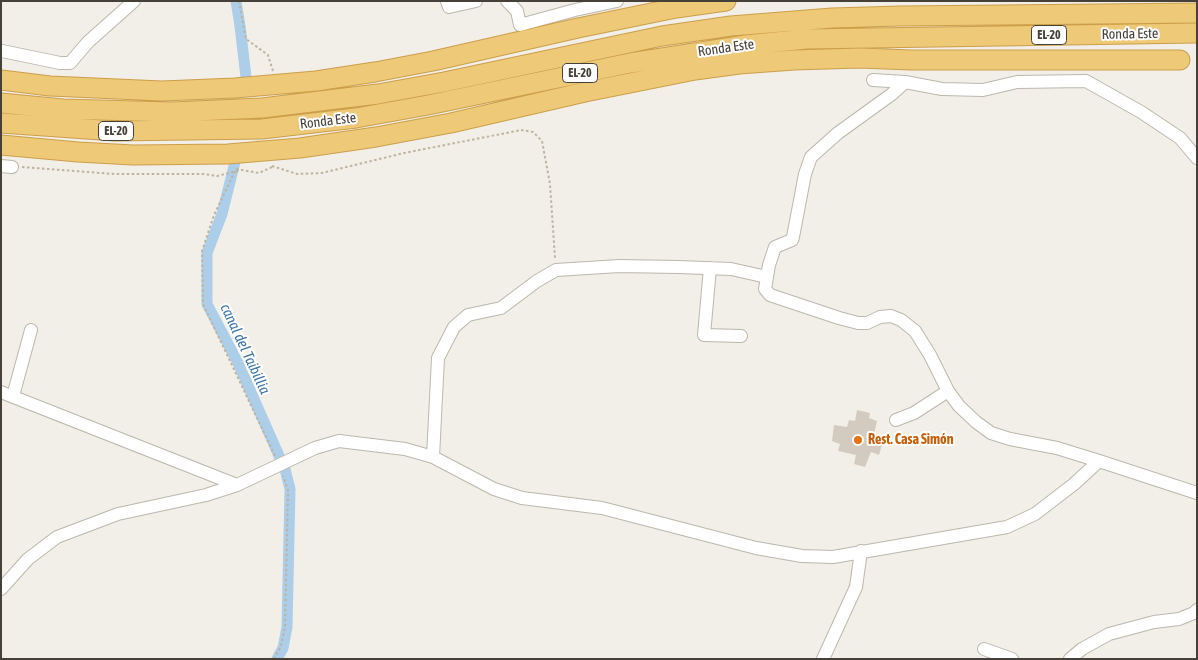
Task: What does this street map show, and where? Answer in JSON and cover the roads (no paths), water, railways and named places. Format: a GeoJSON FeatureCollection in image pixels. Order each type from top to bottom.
{"type":"FeatureCollection","features":[{"type":"Feature","properties":{"kind":"highway"},"geometry":{"type":"LineString","coordinates":[[1,80],[50,86],[162,91],[235,88],[267,79],[375,72],[676,8],[726,1]]}},
{"type":"Feature","properties":{"kind":"highway","name":"EL-20"},"geometry":{"type":"LineString","coordinates":[[764,22],[830,10],[984,6],[1044,1]]}},
{"type":"Feature","properties":{"kind":"highway","name":"Ronda Este"},"geometry":{"type":"LineString","coordinates":[[1,103],[63,109],[172,112],[262,108],[378,94],[662,36],[764,22],[900,16],[1197,13]]}},
{"type":"Feature","properties":{"kind":"highway","name":"Ronda Este"},"geometry":{"type":"LineString","coordinates":[[1,123],[115,131],[262,128],[356,118],[630,63],[712,49],[806,39],[1197,33]]}},
{"type":"Feature","properties":{"kind":"highway","name":"EL-20"},"geometry":{"type":"LineString","coordinates":[[901,37],[939,44],[1000,45],[1188,60]]}},
{"type":"Feature","properties":{"kind":"highway"},"geometry":{"type":"LineString","coordinates":[[1,145],[78,152],[232,161],[265,157],[300,148],[376,137],[451,123],[647,79],[739,64],[860,58],[911,60],[1188,60]]}},
{"type":"Feature","properties":{"kind":"street"},"geometry":{"type":"LineString","coordinates":[[2,51],[60,63],[70,63],[88,42],[134,1]]}},
{"type":"Feature","properties":{"kind":"street"},"geometry":{"type":"LineString","coordinates":[[447,1],[449,7],[476,1]]}},
{"type":"Feature","properties":{"kind":"street"},"geometry":{"type":"LineString","coordinates":[[507,1],[517,11],[520,25],[617,1]]}},
{"type":"Feature","properties":{"kind":"street"},"geometry":{"type":"LineString","coordinates":[[873,80],[905,82],[942,89],[983,90],[1018,82],[1086,81],[1141,112],[1180,138],[1197,158]]}},
{"type":"Feature","properties":{"kind":"street"},"geometry":{"type":"LineString","coordinates":[[905,82],[892,94],[838,133],[811,157],[805,174],[792,240],[775,247],[769,265],[766,289],[770,295],[858,323],[867,323],[880,317],[891,316],[902,320],[915,331],[930,355],[948,391],[959,406],[991,433],[1010,439],[1057,448],[1197,493]]}},
{"type":"Feature","properties":{"kind":"street"},"geometry":{"type":"LineString","coordinates":[[433,457],[438,358],[454,327],[468,315],[501,308],[537,280],[556,270],[619,266],[710,268],[732,269],[767,277]]}},
{"type":"Feature","properties":{"kind":"street"},"geometry":{"type":"LineString","coordinates":[[710,268],[704,335],[741,336]]}},
{"type":"Feature","properties":{"kind":"street"},"geometry":{"type":"LineString","coordinates":[[31,330],[7,394],[237,485]]}},
{"type":"Feature","properties":{"kind":"street"},"geometry":{"type":"LineString","coordinates":[[896,420],[914,413],[948,391]]}},
{"type":"Feature","properties":{"kind":"street"},"geometry":{"type":"LineString","coordinates":[[1,589],[28,559],[57,537],[118,514],[206,495],[237,485],[315,448],[338,441],[405,449],[433,457],[494,489],[522,498],[602,508],[756,548],[802,556],[833,557],[1008,527],[1034,514],[1074,484],[1099,461]]}},
{"type":"Feature","properties":{"kind":"street"},"geometry":{"type":"LineString","coordinates":[[823,659],[856,586],[861,551]]}},
{"type":"Feature","properties":{"kind":"street"},"geometry":{"type":"LineString","coordinates":[[1070,659],[1082,649],[1109,634],[1154,622],[1179,619],[1197,610]]}},
{"type":"Feature","properties":{"kind":"street"},"geometry":{"type":"LineString","coordinates":[[984,650],[1012,659]]}},
{"type":"Feature","properties":{"kind":"waterway","name":"canal del Taibillia"},"geometry":{"type":"LineString","coordinates":[[236,1],[246,77]]}},
{"type":"Feature","properties":{"kind":"waterway","name":"canal del Taibillia"},"geometry":{"type":"LineString","coordinates":[[235,162],[222,214],[207,253],[207,304],[238,363],[280,458]]}},
{"type":"Feature","properties":{"kind":"waterway","name":"canal del Taibillia"},"geometry":{"type":"LineString","coordinates":[[277,659],[283,648],[287,627],[290,489],[285,469]]}},
{"type":"Feature","properties":{"kind":"place","name":"Rest. Casa Simón"},"geometry":{"type":"Point","coordinates":[858,440]}}]}
